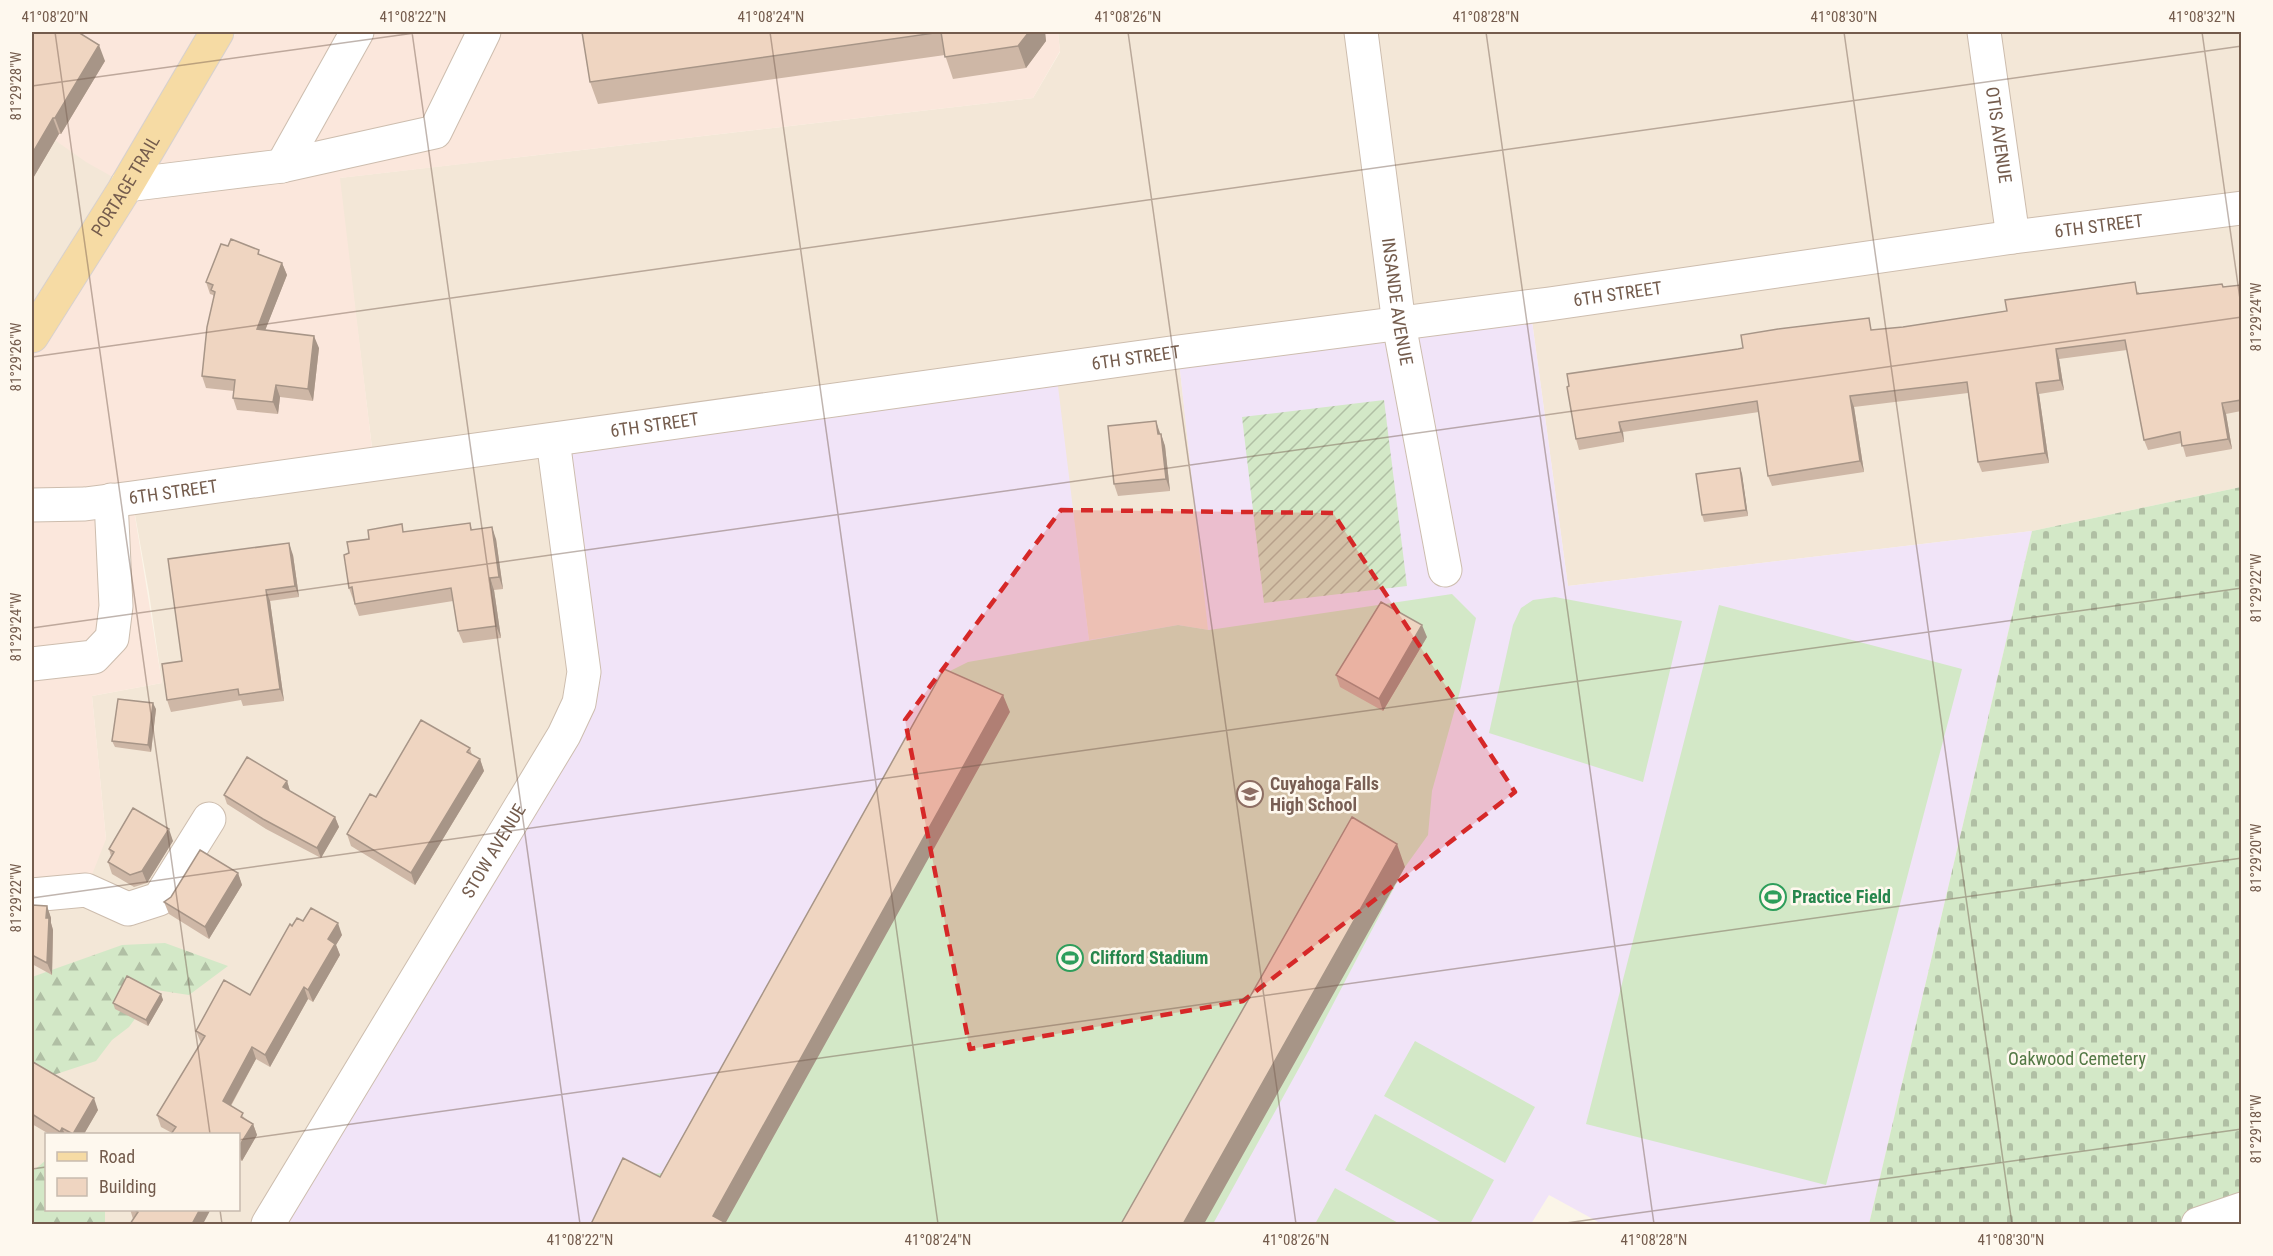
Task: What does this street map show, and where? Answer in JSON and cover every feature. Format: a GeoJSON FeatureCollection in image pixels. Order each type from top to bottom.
{"type":"FeatureCollection","features":[{"type":"Feature","properties":{"kind":"main road","name":"PORTAGE TRAIL"},"geometry":{"type":"LineString","coordinates":[[32,336],[127,185],[217,32]]}},
{"type":"Feature","properties":{"kind":"street"},"geometry":{"type":"LineString","coordinates":[[282,166],[357,32]]}},
{"type":"Feature","properties":{"kind":"street"},"geometry":{"type":"LineString","coordinates":[[127,185],[282,166],[435,132],[484,32]]}},
{"type":"Feature","properties":{"kind":"street","name":"INSANDE AVENUE"},"geometry":{"type":"LineString","coordinates":[[1361,32],[1399,324],[1444,570]]}},
{"type":"Feature","properties":{"kind":"street","name":"OTIS AVENUE"},"geometry":{"type":"LineString","coordinates":[[1983,32],[2013,237]]}},
{"type":"Feature","properties":{"kind":"street","name":"6TH STREET"},"geometry":{"type":"LineString","coordinates":[[32,505],[111,501],[2013,237],[2241,208]]}},
{"type":"Feature","properties":{"kind":"street","name":"STOW AVENUE"},"geometry":{"type":"LineString","coordinates":[[268,1224],[564,735],[579,702],[584,672],[553,440]]}},
{"type":"Feature","properties":{"kind":"street"},"geometry":{"type":"LineString","coordinates":[[32,664],[94,657],[112,638],[116,606],[111,501]]}},
{"type":"Feature","properties":{"kind":"street"},"geometry":{"type":"LineString","coordinates":[[32,895],[86,890],[128,909],[159,899],[209,819]]}},
{"type":"Feature","properties":{"kind":"street"},"geometry":{"type":"LineString","coordinates":[[2198,1224],[2241,1209]]}},
{"type":"Feature","properties":{"kind":"highlighted area"},"geometry":{"type":"Polygon","coordinates":[[[1061,510],[1333,513],[1515,792],[1243,1001],[970,1049],[905,720],[1061,510]]]}},
{"type":"Feature","properties":{"kind":"shaded area"},"geometry":{"type":"Polygon","coordinates":[[[32,32],[217,32],[127,185],[86,162],[32,124],[32,32]]]}},
{"type":"Feature","properties":{"kind":"shaded area"},"geometry":{"type":"Polygon","coordinates":[[[237,32],[1058,32],[1060,51],[1033,98],[340,178],[374,465],[132,498],[162,683],[92,696],[106,839],[86,890],[32,895],[32,335],[128,185],[237,32]]]}},
{"type":"Feature","properties":{"kind":"shaded area"},"geometry":{"type":"Polygon","coordinates":[[[1058,32],[2241,32],[2241,487],[2032,531],[1568,586],[1530,306],[1178,352],[1209,630],[1178,625],[1089,641],[1055,370],[584,672],[268,1224],[32,1224],[32,895],[106,839],[92,696],[162,683],[132,498],[374,464],[339,178],[1033,98],[1060,52],[1058,32]]]}},
{"type":"Feature","properties":{"kind":"shaded area"},"geometry":{"type":"Polygon","coordinates":[[[32,124],[127,185],[32,335],[32,124]]]}},
{"type":"Feature","properties":{"kind":"shaded area","name":"Cuyahoga Falls High School"},"geometry":{"type":"Polygon","coordinates":[[[1530,306],[1568,586],[2032,531],[1869,1224],[1602,1224],[1549,1195],[1531,1224],[268,1224],[579,703],[553,440],[1056,370],[1089,640],[1178,625],[1208,630],[1178,352],[1530,306]]]}},
{"type":"Feature","properties":{"kind":"green space"},"geometry":{"type":"Polygon","coordinates":[[[1384,400],[1407,586],[1264,603],[1242,417],[1384,400]]]}},
{"type":"Feature","properties":{"kind":"green space","name":"Oakwood Cemetery"},"geometry":{"type":"Polygon","coordinates":[[[2241,487],[2241,1224],[1869,1224],[2032,531],[2241,487]]]}},
{"type":"Feature","properties":{"kind":"green space","name":"Clifford Stadium"},"geometry":{"type":"Polygon","coordinates":[[[1452,594],[1476,618],[1460,691],[1432,791],[1428,835],[1405,867],[1309,1050],[1213,1224],[606,1224],[630,1176],[662,1173],[942,675],[968,662],[1178,625],[1209,630],[1452,594]]]}},
{"type":"Feature","properties":{"kind":"green space"},"geometry":{"type":"Polygon","coordinates":[[[1555,597],[1682,621],[1643,782],[1489,733],[1513,625],[1521,608],[1533,600],[1555,597]]]}},
{"type":"Feature","properties":{"kind":"green space","name":"Practice Field"},"geometry":{"type":"Polygon","coordinates":[[[1719,605],[1962,669],[1826,1185],[1586,1124],[1719,605]]]}},
{"type":"Feature","properties":{"kind":"green space"},"geometry":{"type":"Polygon","coordinates":[[[165,943],[228,966],[189,995],[156,990],[129,1027],[112,1040],[96,1061],[32,1082],[32,977],[122,945],[165,943]]]}},
{"type":"Feature","properties":{"kind":"green space"},"geometry":{"type":"Polygon","coordinates":[[[1415,1041],[1535,1107],[1505,1163],[1384,1096],[1415,1041]]]}},
{"type":"Feature","properties":{"kind":"green space"},"geometry":{"type":"Polygon","coordinates":[[[1375,1114],[1494,1180],[1470,1224],[1444,1224],[1345,1170],[1375,1114]]]}},
{"type":"Feature","properties":{"kind":"green space"},"geometry":{"type":"Polygon","coordinates":[[[45,1161],[45,1211],[105,1211],[105,1224],[32,1224],[32,1172],[45,1161]]]}},
{"type":"Feature","properties":{"kind":"green space"},"geometry":{"type":"Polygon","coordinates":[[[1335,1188],[1400,1224],[1315,1224],[1335,1188]]]}},
{"type":"Feature","properties":{"kind":"building"},"geometry":{"type":"Polygon","coordinates":[[[32,32],[78,32],[99,45],[32,154],[32,32]]]}},
{"type":"Feature","properties":{"kind":"building"},"geometry":{"type":"Polygon","coordinates":[[[582,32],[941,32],[590,82],[582,32]]]}},
{"type":"Feature","properties":{"kind":"building"},"geometry":{"type":"Polygon","coordinates":[[[941,32],[1029,32],[1018,46],[945,57],[941,32]]]}},
{"type":"Feature","properties":{"kind":"building"},"geometry":{"type":"Polygon","coordinates":[[[231,239],[259,250],[258,254],[282,263],[257,329],[314,336],[308,389],[276,385],[273,402],[233,398],[235,380],[202,376],[207,327],[215,292],[211,290],[213,285],[206,282],[221,244],[228,246],[231,239]]]}},
{"type":"Feature","properties":{"kind":"building"},"geometry":{"type":"Polygon","coordinates":[[[2135,282],[2137,294],[2222,284],[2223,287],[2241,285],[2241,400],[2222,403],[2228,439],[2182,446],[2180,432],[2144,440],[2125,340],[2056,349],[2060,380],[2036,383],[2045,453],[1978,462],[1967,382],[1850,396],[1860,461],[1768,476],[1757,401],[1619,422],[1621,432],[1576,439],[1567,374],[1743,348],[1741,335],[1778,329],[1869,318],[1871,330],[1903,327],[2007,311],[2005,300],[2135,282]]]}},
{"type":"Feature","properties":{"kind":"building"},"geometry":{"type":"Polygon","coordinates":[[[1156,421],[1158,434],[1161,434],[1166,479],[1114,484],[1108,426],[1156,421]]]}},
{"type":"Feature","properties":{"kind":"building"},"geometry":{"type":"Polygon","coordinates":[[[1740,468],[1746,510],[1702,515],[1696,474],[1740,468]]]}},
{"type":"Feature","properties":{"kind":"building"},"geometry":{"type":"Polygon","coordinates":[[[470,523],[471,530],[492,527],[499,577],[490,578],[496,626],[458,631],[451,588],[355,604],[352,587],[349,588],[344,555],[349,553],[347,542],[369,539],[368,530],[402,524],[403,532],[470,523]]]}},
{"type":"Feature","properties":{"kind":"building"},"geometry":{"type":"Polygon","coordinates":[[[289,543],[295,586],[266,590],[280,689],[239,695],[238,689],[167,700],[162,664],[182,661],[168,559],[289,543]]]}},
{"type":"Feature","properties":{"kind":"building"},"geometry":{"type":"Polygon","coordinates":[[[1381,602],[1422,625],[1379,699],[1336,675],[1381,602]]]}},
{"type":"Feature","properties":{"kind":"building"},"geometry":{"type":"Polygon","coordinates":[[[944,669],[1003,695],[713,1216],[728,1224],[591,1224],[623,1158],[660,1177],[944,669]]]}},
{"type":"Feature","properties":{"kind":"building"},"geometry":{"type":"Polygon","coordinates":[[[118,699],[153,703],[148,745],[112,741],[118,699]]]}},
{"type":"Feature","properties":{"kind":"building"},"geometry":{"type":"Polygon","coordinates":[[[421,720],[470,748],[467,752],[480,759],[411,873],[347,834],[370,794],[376,797],[421,720]]]}},
{"type":"Feature","properties":{"kind":"building"},"geometry":{"type":"Polygon","coordinates":[[[247,757],[287,781],[283,787],[335,817],[317,848],[224,795],[247,757]]]}},
{"type":"Feature","properties":{"kind":"building"},"geometry":{"type":"Polygon","coordinates":[[[133,808],[169,829],[142,871],[130,875],[108,862],[114,852],[109,849],[133,808]]]}},
{"type":"Feature","properties":{"kind":"building"},"geometry":{"type":"Polygon","coordinates":[[[1352,817],[1397,844],[1183,1224],[1121,1224],[1352,817]]]}},
{"type":"Feature","properties":{"kind":"building"},"geometry":{"type":"Polygon","coordinates":[[[200,850],[238,873],[205,927],[164,902],[171,897],[200,850]]]}},
{"type":"Feature","properties":{"kind":"building"},"geometry":{"type":"Polygon","coordinates":[[[32,905],[47,906],[46,918],[49,918],[47,963],[32,955],[32,905]]]}},
{"type":"Feature","properties":{"kind":"building"},"geometry":{"type":"Polygon","coordinates":[[[311,908],[338,923],[328,939],[335,944],[308,990],[304,987],[265,1055],[252,1047],[223,1101],[243,1113],[241,1117],[253,1124],[240,1145],[240,1133],[172,1133],[176,1127],[157,1115],[205,1036],[196,1031],[224,980],[250,995],[290,924],[292,926],[297,918],[303,921],[311,908]]]}},
{"type":"Feature","properties":{"kind":"building"},"geometry":{"type":"Polygon","coordinates":[[[127,976],[161,994],[146,1020],[113,1003],[127,976]]]}},
{"type":"Feature","properties":{"kind":"building"},"geometry":{"type":"Polygon","coordinates":[[[33,1062],[94,1098],[74,1133],[62,1128],[60,1132],[32,1114],[33,1062]]]}},
{"type":"Feature","properties":{"kind":"building"},"geometry":{"type":"Polygon","coordinates":[[[136,1211],[199,1211],[192,1224],[130,1224],[138,1212],[136,1211]]]}},
{"type":"Feature","properties":{"kind":"place","name":"Cuyahoga Falls High School"},"geometry":{"type":"Point","coordinates":[1250,794]}},
{"type":"Feature","properties":{"kind":"place","name":"Practice Field"},"geometry":{"type":"Point","coordinates":[1773,897]}},
{"type":"Feature","properties":{"kind":"place","name":"Clifford Stadium"},"geometry":{"type":"Point","coordinates":[1070,958]}}]}
